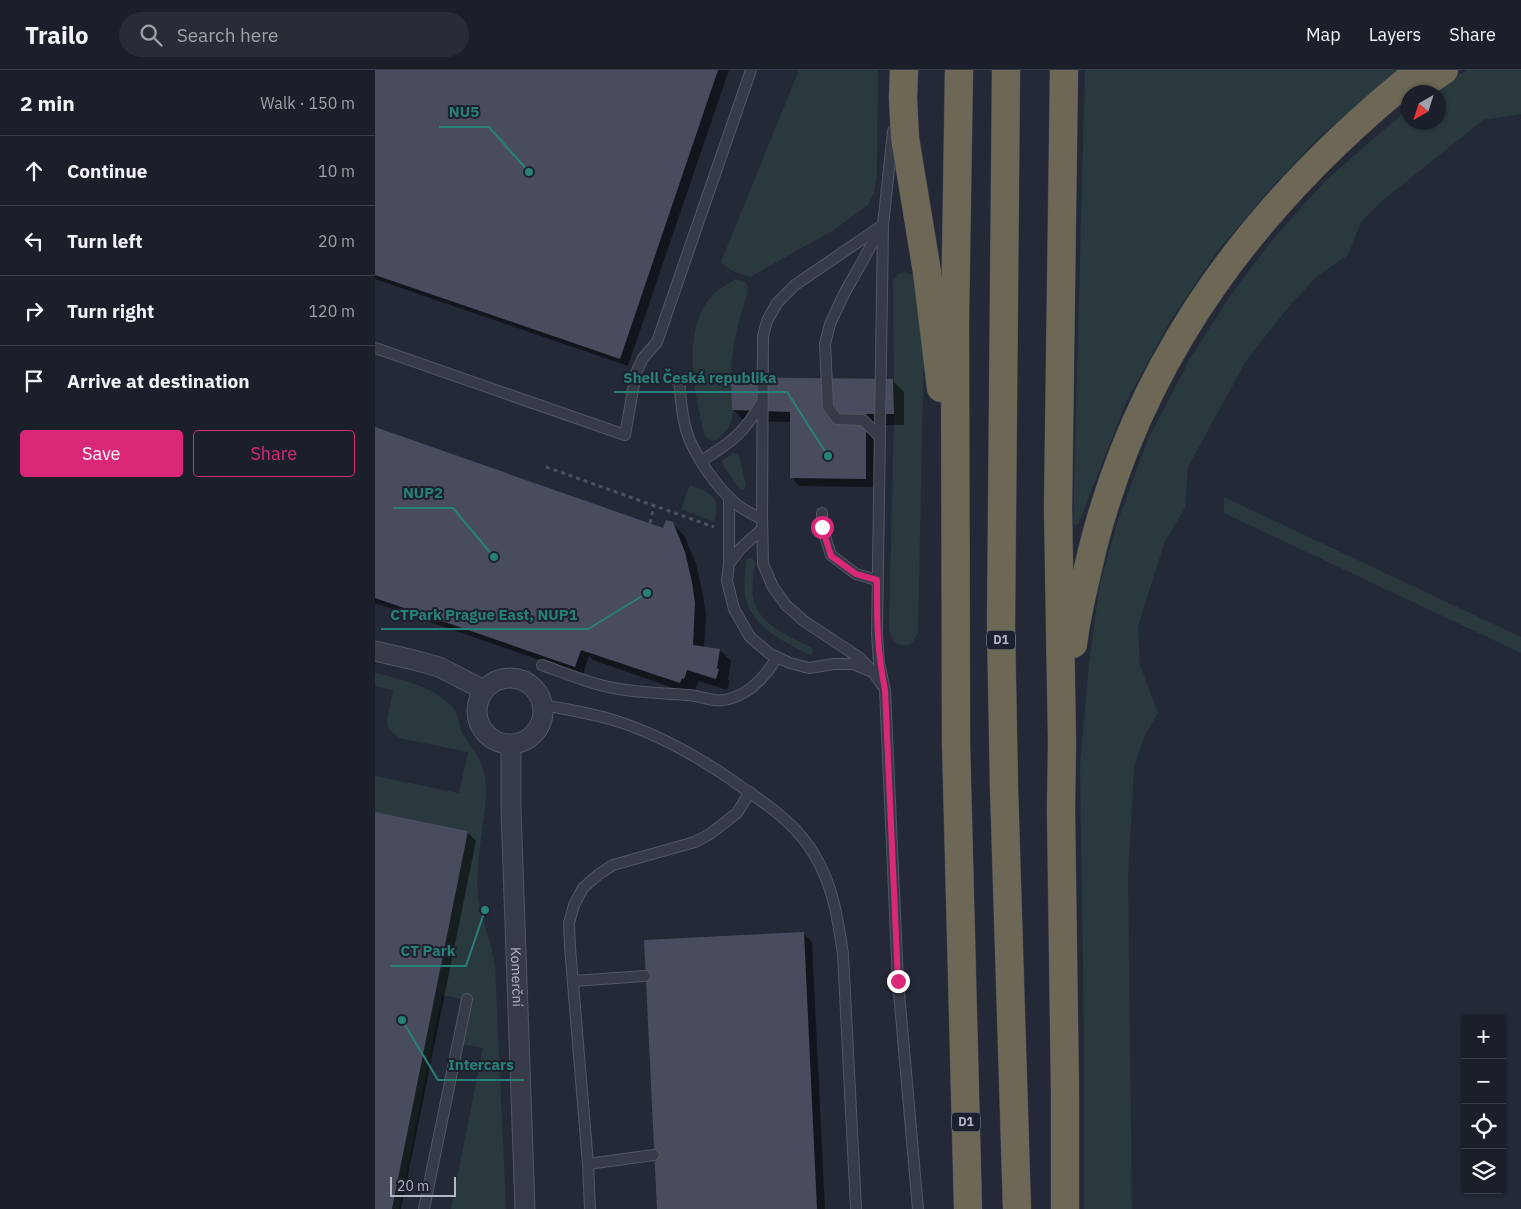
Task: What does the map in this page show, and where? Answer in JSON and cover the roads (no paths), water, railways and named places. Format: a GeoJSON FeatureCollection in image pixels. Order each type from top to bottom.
{"type":"FeatureCollection","features":[{"type":"Feature","properties":{"kind":"highway"},"geometry":{"type":"LineString","coordinates":[[902,70],[905,138],[928,280],[936,355],[955,478]]}},
{"type":"Feature","properties":{"kind":"highway","name":"D1"},"geometry":{"type":"LineString","coordinates":[[959,70],[955,320],[956,742],[968,1209]]}},
{"type":"Feature","properties":{"kind":"highway","name":"D1"},"geometry":{"type":"LineString","coordinates":[[1005,70],[1001,626],[1004,797],[1017,1209]]}},
{"type":"Feature","properties":{"kind":"highway"},"geometry":{"type":"LineString","coordinates":[[1064,70],[1058,490],[1062,742],[1065,1209]]}},
{"type":"Feature","properties":{"kind":"highway"},"geometry":{"type":"LineString","coordinates":[[1062,742],[1077,614],[1099,525],[1112,483],[1145,402],[1186,324],[1215,281],[1279,200],[1381,101],[1420,70]]}},
{"type":"Feature","properties":{"kind":"highway"},"geometry":{"type":"LineString","coordinates":[[1422,85],[1444,70]]}},
{"type":"Feature","properties":{"kind":"highway"},"geometry":{"type":"LineString","coordinates":[[1325,154],[1401,101]]}},
{"type":"Feature","properties":{"kind":"street"},"geometry":{"type":"LineString","coordinates":[[375,651],[439,667],[484,690]]}},
{"type":"Feature","properties":{"kind":"street"},"geometry":{"type":"LineString","coordinates":[[502,678],[513,678],[533,686],[543,705],[541,724],[536,732],[529,739],[511,745],[500,743],[490,738],[478,720],[476,710],[484,690],[502,678]]}},
{"type":"Feature","properties":{"kind":"street","name":"Komerční"},"geometry":{"type":"LineString","coordinates":[[511,745],[511,810],[525,1209]]}},
{"type":"Feature","properties":{"kind":"lane"},"geometry":{"type":"LineString","coordinates":[[375,348],[625,436],[636,373],[643,358],[657,342],[751,70]]}},
{"type":"Feature","properties":{"kind":"lane"},"geometry":{"type":"LineString","coordinates":[[902,70],[883,225],[877,634],[879,663],[885,690],[898,981],[918,1209]]}},
{"type":"Feature","properties":{"kind":"lane"},"geometry":{"type":"LineString","coordinates":[[883,225],[795,285],[777,304],[767,321],[763,336],[762,529],[763,564],[773,587],[786,605],[803,621],[860,658],[873,672],[885,690]]}},
{"type":"Feature","properties":{"kind":"lane"},"geometry":{"type":"LineString","coordinates":[[879,436],[863,420],[837,419],[828,407],[825,344],[830,324],[843,294],[883,225]]}},
{"type":"Feature","properties":{"kind":"lane"},"geometry":{"type":"LineString","coordinates":[[679,380],[684,420],[690,440],[701,461],[735,504],[747,512],[762,518]]}},
{"type":"Feature","properties":{"kind":"lane"},"geometry":{"type":"LineString","coordinates":[[701,461],[730,444],[750,424],[762,402]]}},
{"type":"Feature","properties":{"kind":"lane"},"geometry":{"type":"LineString","coordinates":[[729,497],[729,564],[727,581],[734,609],[750,637],[770,654],[790,663],[809,668],[834,664],[853,664],[873,672]]}},
{"type":"Feature","properties":{"kind":"lane"},"geometry":{"type":"LineString","coordinates":[[822,512],[822,527],[831,556],[856,574],[877,580]]}},
{"type":"Feature","properties":{"kind":"lane"},"geometry":{"type":"LineString","coordinates":[[729,564],[740,549],[762,529]]}},
{"type":"Feature","properties":{"kind":"lane"},"geometry":{"type":"LineString","coordinates":[[542,665],[619,689],[689,695],[713,700],[728,699],[750,688],[768,673],[777,657]]}},
{"type":"Feature","properties":{"kind":"lane"},"geometry":{"type":"LineString","coordinates":[[543,705],[578,711],[612,720],[655,737],[699,758],[750,792],[797,830],[815,856],[827,880],[836,912],[843,954],[857,1209]]}},
{"type":"Feature","properties":{"kind":"lane"},"geometry":{"type":"LineString","coordinates":[[590,1209],[569,923],[574,905],[583,888],[599,874],[613,866],[695,842],[711,834],[737,813],[750,792]]}},
{"type":"Feature","properties":{"kind":"lane"},"geometry":{"type":"LineString","coordinates":[[573,981],[645,976]]}},
{"type":"Feature","properties":{"kind":"lane"},"geometry":{"type":"LineString","coordinates":[[424,1209],[467,1000]]}},
{"type":"Feature","properties":{"kind":"lane"},"geometry":{"type":"LineString","coordinates":[[588,1164],[654,1156]]}},
{"type":"Feature","properties":{"kind":"place","name":"NU5"},"geometry":{"type":"Point","coordinates":[529,172]}},
{"type":"Feature","properties":{"kind":"place","name":"Shell Česká republika"},"geometry":{"type":"Point","coordinates":[828,456]}},
{"type":"Feature","properties":{"kind":"place","name":"NUP2"},"geometry":{"type":"Point","coordinates":[494,557]}},
{"type":"Feature","properties":{"kind":"place","name":"CTPark Prague East, NUP1"},"geometry":{"type":"Point","coordinates":[647,593]}},
{"type":"Feature","properties":{"kind":"place","name":"CT Park"},"geometry":{"type":"Point","coordinates":[485,910]}},
{"type":"Feature","properties":{"kind":"place","name":"Intercars"},"geometry":{"type":"Point","coordinates":[402,1020]}}]}
